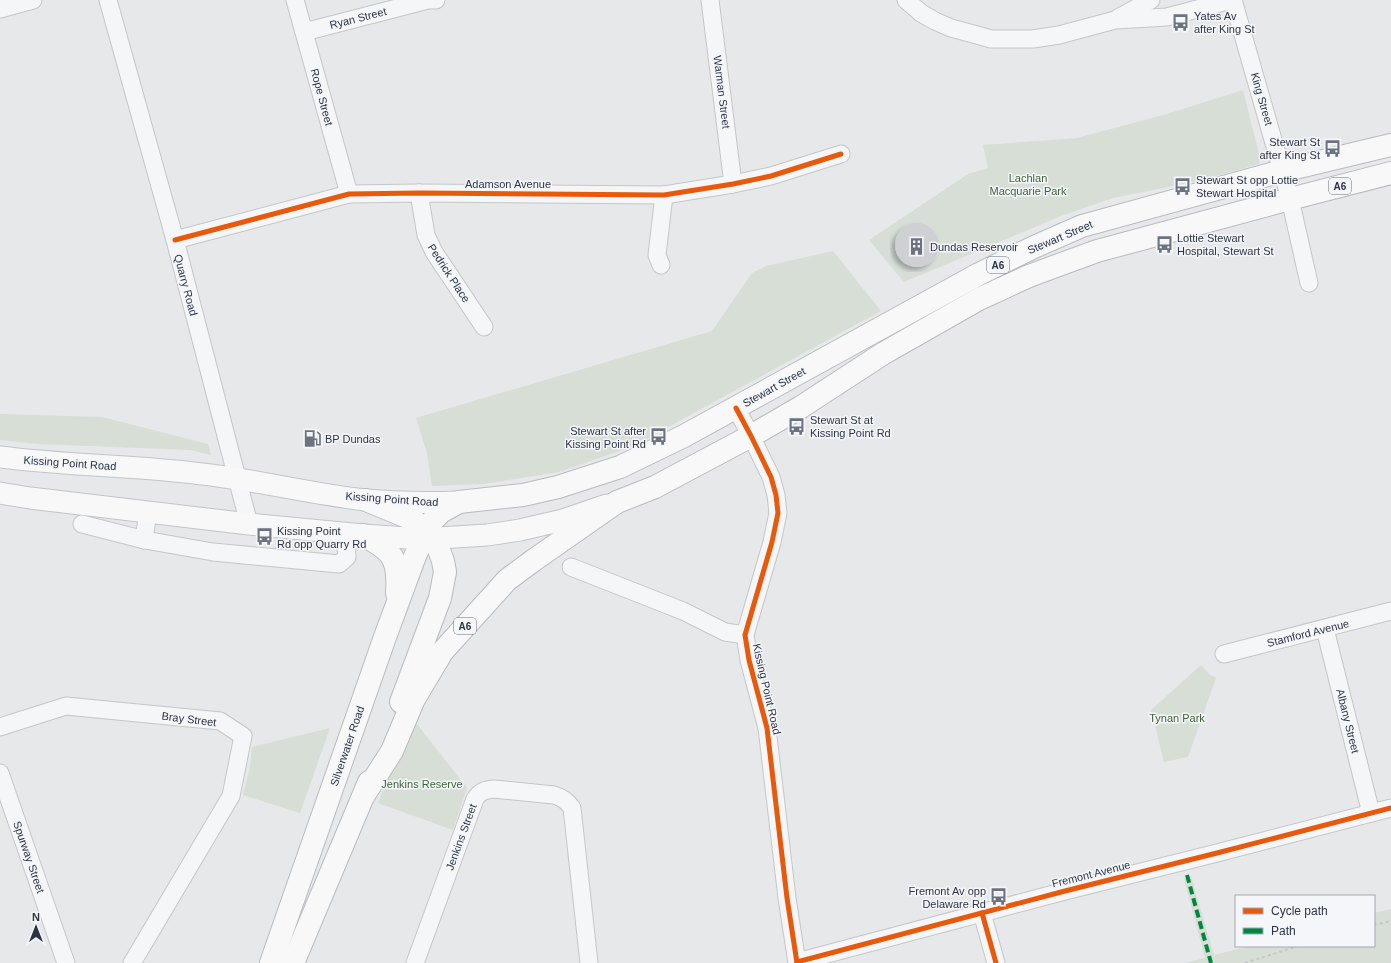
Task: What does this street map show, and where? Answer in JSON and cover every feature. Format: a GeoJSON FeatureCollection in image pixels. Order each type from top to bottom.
{"type":"FeatureCollection","features":[{"type":"Feature","properties":{"kind":"highway","name":"Stewart Street"},"geometry":{"type":"LineString","coordinates":[[736,408],[979,274],[1066,233],[1100,221],[1282,171],[1391,144]]}},
{"type":"Feature","properties":{"kind":"highway","name":"A6"},"geometry":{"type":"LineString","coordinates":[[364,795],[392,751],[414,699],[442,652],[507,580],[617,502],[655,487],[752,436],[801,407],[884,353],[979,299],[1029,276],[1097,251],[1391,173]]}},
{"type":"Feature","properties":{"kind":"highway","name":"Kissing Point Road"},"geometry":{"type":"LineString","coordinates":[[459,502],[523,495],[558,487],[620,467],[684,436],[736,408]]}},
{"type":"Feature","properties":{"kind":"highway"},"geometry":{"type":"LineString","coordinates":[[366,500],[412,519],[428,536]]}},
{"type":"Feature","properties":{"kind":"highway","name":"Silverwater Road"},"geometry":{"type":"LineString","coordinates":[[271,963],[396,610],[428,536],[441,512],[459,502]]}},
{"type":"Feature","properties":{"kind":"highway"},"geometry":{"type":"LineString","coordinates":[[363,535],[387,549],[396,566],[398,579],[396,610]]}},
{"type":"Feature","properties":{"kind":"highway","name":"A6"},"geometry":{"type":"LineString","coordinates":[[293,963],[395,719],[440,598],[445,572],[443,561],[428,536]]}},
{"type":"Feature","properties":{"kind":"main road","name":"Kissing Point Road"},"geometry":{"type":"LineString","coordinates":[[1,457],[197,473],[238,478],[366,500],[418,503],[459,502]]}},
{"type":"Feature","properties":{"kind":"main road"},"geometry":{"type":"LineString","coordinates":[[0,493],[30,498],[249,524],[363,535],[428,536],[487,535],[542,526],[617,502]]}},
{"type":"Feature","properties":{"kind":"street"},"geometry":{"type":"LineString","coordinates":[[0,9],[33,0]]}},
{"type":"Feature","properties":{"kind":"street","name":"Quarry Road"},"geometry":{"type":"LineString","coordinates":[[108,0],[175,240],[249,524]]}},
{"type":"Feature","properties":{"kind":"street","name":"Rope Street"},"geometry":{"type":"LineString","coordinates":[[295,0],[349,194]]}},
{"type":"Feature","properties":{"kind":"street","name":"Ryan Street"},"geometry":{"type":"LineString","coordinates":[[304,32],[428,0],[436,0]]}},
{"type":"Feature","properties":{"kind":"street","name":"Warman Street"},"geometry":{"type":"LineString","coordinates":[[710,0],[733,184]]}},
{"type":"Feature","properties":{"kind":"street"},"geometry":{"type":"LineString","coordinates":[[906,0],[921,13],[935,21],[951,28],[991,38],[1033,38],[1059,35],[1115,20],[1167,17],[1232,0]]}},
{"type":"Feature","properties":{"kind":"street"},"geometry":{"type":"LineString","coordinates":[[1115,20],[1151,0]]}},
{"type":"Feature","properties":{"kind":"street","name":"King Street"},"geometry":{"type":"LineString","coordinates":[[1232,0],[1290,199],[1309,283]]}},
{"type":"Feature","properties":{"kind":"street","name":"Adamson Avenue"},"geometry":{"type":"LineString","coordinates":[[175,240],[349,194],[419,193],[664,195],[733,184],[771,176],[841,154]]}},
{"type":"Feature","properties":{"kind":"street","name":"Pedrick Place"},"geometry":{"type":"LineString","coordinates":[[419,193],[426,235],[434,252],[484,327]]}},
{"type":"Feature","properties":{"kind":"street"},"geometry":{"type":"LineString","coordinates":[[661,265],[657,255],[664,195]]}},
{"type":"Feature","properties":{"kind":"street","name":"Kissing Point Road"},"geometry":{"type":"LineString","coordinates":[[736,408],[752,436],[771,477],[776,495],[778,513],[772,542],[745,635],[748,660],[767,728],[787,898],[797,963]]}},
{"type":"Feature","properties":{"kind":"street"},"geometry":{"type":"LineString","coordinates":[[144,540],[148,511]]}},
{"type":"Feature","properties":{"kind":"street"},"geometry":{"type":"LineString","coordinates":[[82,524],[144,540],[213,552],[339,564],[347,557],[347,549],[342,540],[330,531]]}},
{"type":"Feature","properties":{"kind":"street","name":"Kissing Point Road"},"geometry":{"type":"LineString","coordinates":[[572,567],[683,611],[725,632],[745,635]]}},
{"type":"Feature","properties":{"kind":"street","name":"Stamford Avenue"},"geometry":{"type":"LineString","coordinates":[[1224,654],[1391,611]]}},
{"type":"Feature","properties":{"kind":"street","name":"Albany Street"},"geometry":{"type":"LineString","coordinates":[[1325,629],[1370,813]]}},
{"type":"Feature","properties":{"kind":"street","name":"Bray Street"},"geometry":{"type":"LineString","coordinates":[[0,727],[66,706],[220,721],[243,736],[231,796],[132,963]]}},
{"type":"Feature","properties":{"kind":"street","name":"Spurway Street"},"geometry":{"type":"LineString","coordinates":[[0,774],[66,963]]}},
{"type":"Feature","properties":{"kind":"street","name":"Jenkins Street"},"geometry":{"type":"LineString","coordinates":[[415,963],[475,799],[479,793],[485,790],[494,789],[554,795],[568,802],[572,808],[589,963]]}},
{"type":"Feature","properties":{"kind":"street","name":"Fremont Avenue"},"geometry":{"type":"LineString","coordinates":[[797,963],[982,913],[1391,808]]}},
{"type":"Feature","properties":{"kind":"street"},"geometry":{"type":"LineString","coordinates":[[982,913],[996,963]]}},
{"type":"Feature","properties":{"kind":"path"},"geometry":{"type":"LineString","coordinates":[[1375,925],[1391,921]]}},
{"type":"Feature","properties":{"kind":"path"},"geometry":{"type":"LineString","coordinates":[[1245,963],[1295,947]]}},
{"type":"Feature","properties":{"kind":"green space","name":"Lachlan Macquarie Park"},"geometry":{"type":"Polygon","coordinates":[[[1243,90],[1260,158],[1259,164],[1198,181],[1113,198],[1061,216],[904,282],[869,240],[968,174],[988,168],[983,145],[1077,138],[1167,114],[1243,90]]]}},
{"type":"Feature","properties":{"kind":"green space"},"geometry":{"type":"Polygon","coordinates":[[[833,251],[881,311],[637,445],[559,472],[483,484],[432,486],[427,453],[416,418],[712,331],[752,273],[766,266],[833,251]]]}},
{"type":"Feature","properties":{"kind":"green space"},"geometry":{"type":"Polygon","coordinates":[[[0,414],[102,417],[208,444],[211,455],[190,450],[38,444],[0,440],[0,414]]]}},
{"type":"Feature","properties":{"kind":"green space","name":"Tynan Park"},"geometry":{"type":"Polygon","coordinates":[[[1201,665],[1209,674],[1216,678],[1188,757],[1164,762],[1151,710],[1201,665]]]}},
{"type":"Feature","properties":{"kind":"green space","name":"Jenkins Reserve"},"geometry":{"type":"Polygon","coordinates":[[[413,719],[467,788],[453,830],[378,803],[413,719]]]}},
{"type":"Feature","properties":{"kind":"green space"},"geometry":{"type":"Polygon","coordinates":[[[330,728],[300,813],[243,795],[250,767],[252,747],[330,728]]]}},
{"type":"Feature","properties":{"kind":"green space"},"geometry":{"type":"Polygon","coordinates":[[[1191,876],[1214,955],[1246,947],[1375,947],[1375,913],[1391,909],[1391,963],[1185,963],[1205,958],[1184,879],[1191,876]]]}},
{"type":"Feature","properties":{"kind":"building","name":"Dundas Reservoir"},"geometry":{"type":"Polygon","coordinates":[[[917,223],[929,227],[935,233],[939,245],[935,257],[929,263],[917,267],[905,263],[899,257],[895,245],[899,233],[905,227],[917,223]]]}},
{"type":"Feature","properties":{"kind":"marked path"},"geometry":{"type":"LineString","coordinates":[[1187,875],[1211,963]]}},
{"type":"Feature","properties":{"kind":"cycle path"},"geometry":{"type":"LineString","coordinates":[[175,240],[349,194],[419,193],[664,195],[733,184],[771,176],[841,154]]}},
{"type":"Feature","properties":{"kind":"cycle path"},"geometry":{"type":"LineString","coordinates":[[736,408],[771,477],[776,495],[778,513],[772,542],[745,635],[749,660],[767,728],[787,898],[797,963]]}},
{"type":"Feature","properties":{"kind":"cycle path"},"geometry":{"type":"LineString","coordinates":[[797,962],[1065,891],[1391,808]]}},
{"type":"Feature","properties":{"kind":"cycle path"},"geometry":{"type":"LineString","coordinates":[[982,913],[996,963]]}},
{"type":"Feature","properties":{"kind":"place","name":"Yates Av after King St"},"geometry":{"type":"Point","coordinates":[1181,22]}},
{"type":"Feature","properties":{"kind":"place","name":"Stewart St after King St"},"geometry":{"type":"Point","coordinates":[1333,148]}},
{"type":"Feature","properties":{"kind":"place","name":"Stewart St opp Lottie Stewart Hospital"},"geometry":{"type":"Point","coordinates":[1183,186]}},
{"type":"Feature","properties":{"kind":"place","name":"Lottie Stewart Hospital, Stewart St"},"geometry":{"type":"Point","coordinates":[1164,244]}},
{"type":"Feature","properties":{"kind":"place","name":"Dundas Reservoir"},"geometry":{"type":"Point","coordinates":[917,247]}},
{"type":"Feature","properties":{"kind":"place","name":"Stewart St at Kissing Point Rd"},"geometry":{"type":"Point","coordinates":[797,426]}},
{"type":"Feature","properties":{"kind":"place","name":"Stewart St after Kissing Point Rd"},"geometry":{"type":"Point","coordinates":[659,437]}},
{"type":"Feature","properties":{"kind":"place","name":"BP Dundas"},"geometry":{"type":"Point","coordinates":[312,439]}},
{"type":"Feature","properties":{"kind":"place","name":"Kissing Point Rd opp Quarry Rd"},"geometry":{"type":"Point","coordinates":[264,537]}},
{"type":"Feature","properties":{"kind":"place","name":"Fremont Av opp Delaware Rd"},"geometry":{"type":"Point","coordinates":[999,897]}}]}
